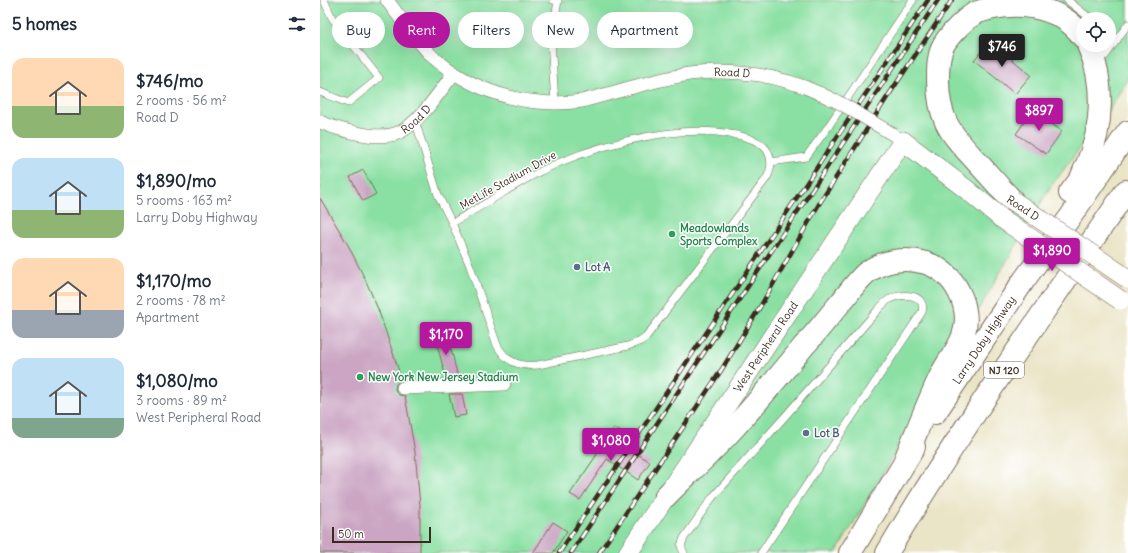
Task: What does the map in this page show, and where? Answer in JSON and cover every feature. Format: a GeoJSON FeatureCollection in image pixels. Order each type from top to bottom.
{"type":"FeatureCollection","features":[{"type":"Feature","properties":{"kind":"highway"},"geometry":{"type":"LineString","coordinates":[[1006,209],[946,122],[939,101],[938,83],[938,64],[942,47],[953,32],[977,12],[997,5],[1016,2],[1036,4],[1055,12],[1069,22],[1076,30]]}},
{"type":"Feature","properties":{"kind":"highway"},"geometry":{"type":"LineString","coordinates":[[1024,280],[1060,207],[1081,178],[1094,146],[1100,97],[1099,83],[1091,53]]}},
{"type":"Feature","properties":{"kind":"highway","name":"Larry Doby Highway"},"geometry":{"type":"LineString","coordinates":[[850,553],[906,460],[1024,280],[1071,216],[1128,132]]}},
{"type":"Feature","properties":{"kind":"highway","name":"NJ 120"},"geometry":{"type":"LineString","coordinates":[[887,553],[972,418],[1126,191]]}},
{"type":"Feature","properties":{"kind":"highway"},"geometry":{"type":"LineString","coordinates":[[666,496],[731,430],[818,330],[861,277],[882,264],[899,260],[924,263],[938,268],[952,281],[962,298],[965,321],[965,329],[962,337],[955,352],[942,372],[906,460]]}},
{"type":"Feature","properties":{"kind":"street"},"geometry":{"type":"LineString","coordinates":[[387,0],[429,53],[454,73]]}},
{"type":"Feature","properties":{"kind":"street","name":"Road D"},"geometry":{"type":"LineString","coordinates":[[320,122],[361,134],[384,136],[393,135],[400,132],[427,108],[454,73],[486,90],[502,96],[520,100],[555,104],[582,101],[673,77],[690,74],[717,72],[768,77],[798,84],[842,104],[899,138],[1006,209],[1128,279]]}},
{"type":"Feature","properties":{"kind":"street","name":"West Peripheral Road"},"geometry":{"type":"LineString","coordinates":[[628,553],[899,138]]}},
{"type":"Feature","properties":{"kind":"street"},"geometry":{"type":"LineString","coordinates":[[1006,209],[1124,303]]}},
{"type":"Feature","properties":{"kind":"street"},"geometry":{"type":"LineString","coordinates":[[403,388],[504,384]]}},
{"type":"Feature","properties":{"kind":"lane"},"geometry":{"type":"LineString","coordinates":[[320,92],[348,103],[379,78],[332,18],[324,0]]}},
{"type":"Feature","properties":{"kind":"lane"},"geometry":{"type":"LineString","coordinates":[[553,0],[558,1],[551,40],[555,104]]}},
{"type":"Feature","properties":{"kind":"lane"},"geometry":{"type":"LineString","coordinates":[[771,162],[806,157],[828,127],[913,0]]}},
{"type":"Feature","properties":{"kind":"lane"},"geometry":{"type":"LineString","coordinates":[[1067,0],[1082,12]]}},
{"type":"Feature","properties":{"kind":"lane"},"geometry":{"type":"LineString","coordinates":[[1091,53],[1106,55],[1128,24]]}},
{"type":"Feature","properties":{"kind":"lane","name":"MetLife Stadium Drive"},"geometry":{"type":"LineString","coordinates":[[415,120],[438,195],[470,266],[497,345],[505,356],[524,366],[538,365],[628,346],[635,344],[646,337],[766,179],[769,174],[771,162],[770,156],[763,146],[757,142],[742,136],[710,131],[681,132],[640,138],[590,151],[548,168],[452,224]]}},
{"type":"Feature","properties":{"kind":"lane"},"geometry":{"type":"LineString","coordinates":[[684,553],[681,546],[684,538],[712,498],[876,312],[889,300],[898,296],[916,297],[921,300],[924,307],[922,312],[761,553]]}},
{"type":"Feature","properties":{"kind":"green space","name":"Meadowlands Sports Complex"},"geometry":{"type":"Polygon","coordinates":[[[320,0],[1128,0],[1128,78],[1110,108],[1049,189],[836,553],[320,553],[320,0]]]}},
{"type":"Feature","properties":{"kind":"building"},"geometry":{"type":"Polygon","coordinates":[[[990,41],[1031,75],[1015,94],[974,60],[990,41]]]}},
{"type":"Feature","properties":{"kind":"building"},"geometry":{"type":"Polygon","coordinates":[[[1032,111],[1062,131],[1046,154],[1016,134],[1032,111]]]}},
{"type":"Feature","properties":{"kind":"building"},"geometry":{"type":"Polygon","coordinates":[[[363,170],[376,194],[363,201],[350,177],[363,170]]]}},
{"type":"Feature","properties":{"kind":"building","name":"New York New Jersey Stadium"},"geometry":{"type":"Polygon","coordinates":[[[320,198],[348,245],[365,279],[378,309],[397,365],[401,380],[396,384],[395,389],[399,395],[405,396],[415,452],[420,505],[420,553],[320,553],[320,198]]]}},
{"type":"Feature","properties":{"kind":"building"},"geometry":{"type":"Polygon","coordinates":[[[446,333],[458,378],[446,378],[435,337],[446,333]]]}},
{"type":"Feature","properties":{"kind":"building"},"geometry":{"type":"Polygon","coordinates":[[[449,394],[462,394],[466,415],[454,417],[449,394]]]}},
{"type":"Feature","properties":{"kind":"building"},"geometry":{"type":"Polygon","coordinates":[[[614,428],[624,434],[618,442],[650,462],[638,480],[607,459],[580,500],[570,494],[598,453],[595,451],[597,448],[596,447],[603,436],[604,437],[607,433],[609,435],[614,428]]]}},
{"type":"Feature","properties":{"kind":"building"},"geometry":{"type":"Polygon","coordinates":[[[553,522],[567,531],[553,553],[533,553],[553,522]]]}},
{"type":"Feature","properties":{"kind":"railway"},"geometry":{"type":"LineString","coordinates":[[559,553],[928,0]]}},
{"type":"Feature","properties":{"kind":"railway"},"geometry":{"type":"LineString","coordinates":[[571,553],[938,0]]}},
{"type":"Feature","properties":{"kind":"railway"},"geometry":{"type":"LineString","coordinates":[[599,553],[722,369],[760,307],[819,204],[886,99],[952,0]]}},
{"type":"Feature","properties":{"kind":"place","name":"Meadowlands Sports Complex"},"geometry":{"type":"Point","coordinates":[672,234]}},
{"type":"Feature","properties":{"kind":"place","name":"Lot A"},"geometry":{"type":"Point","coordinates":[577,267]}},
{"type":"Feature","properties":{"kind":"place","name":"New York New Jersey Stadium"},"geometry":{"type":"Point","coordinates":[360,377]}},
{"type":"Feature","properties":{"kind":"place","name":"Lot B"},"geometry":{"type":"Point","coordinates":[806,433]}}]}
